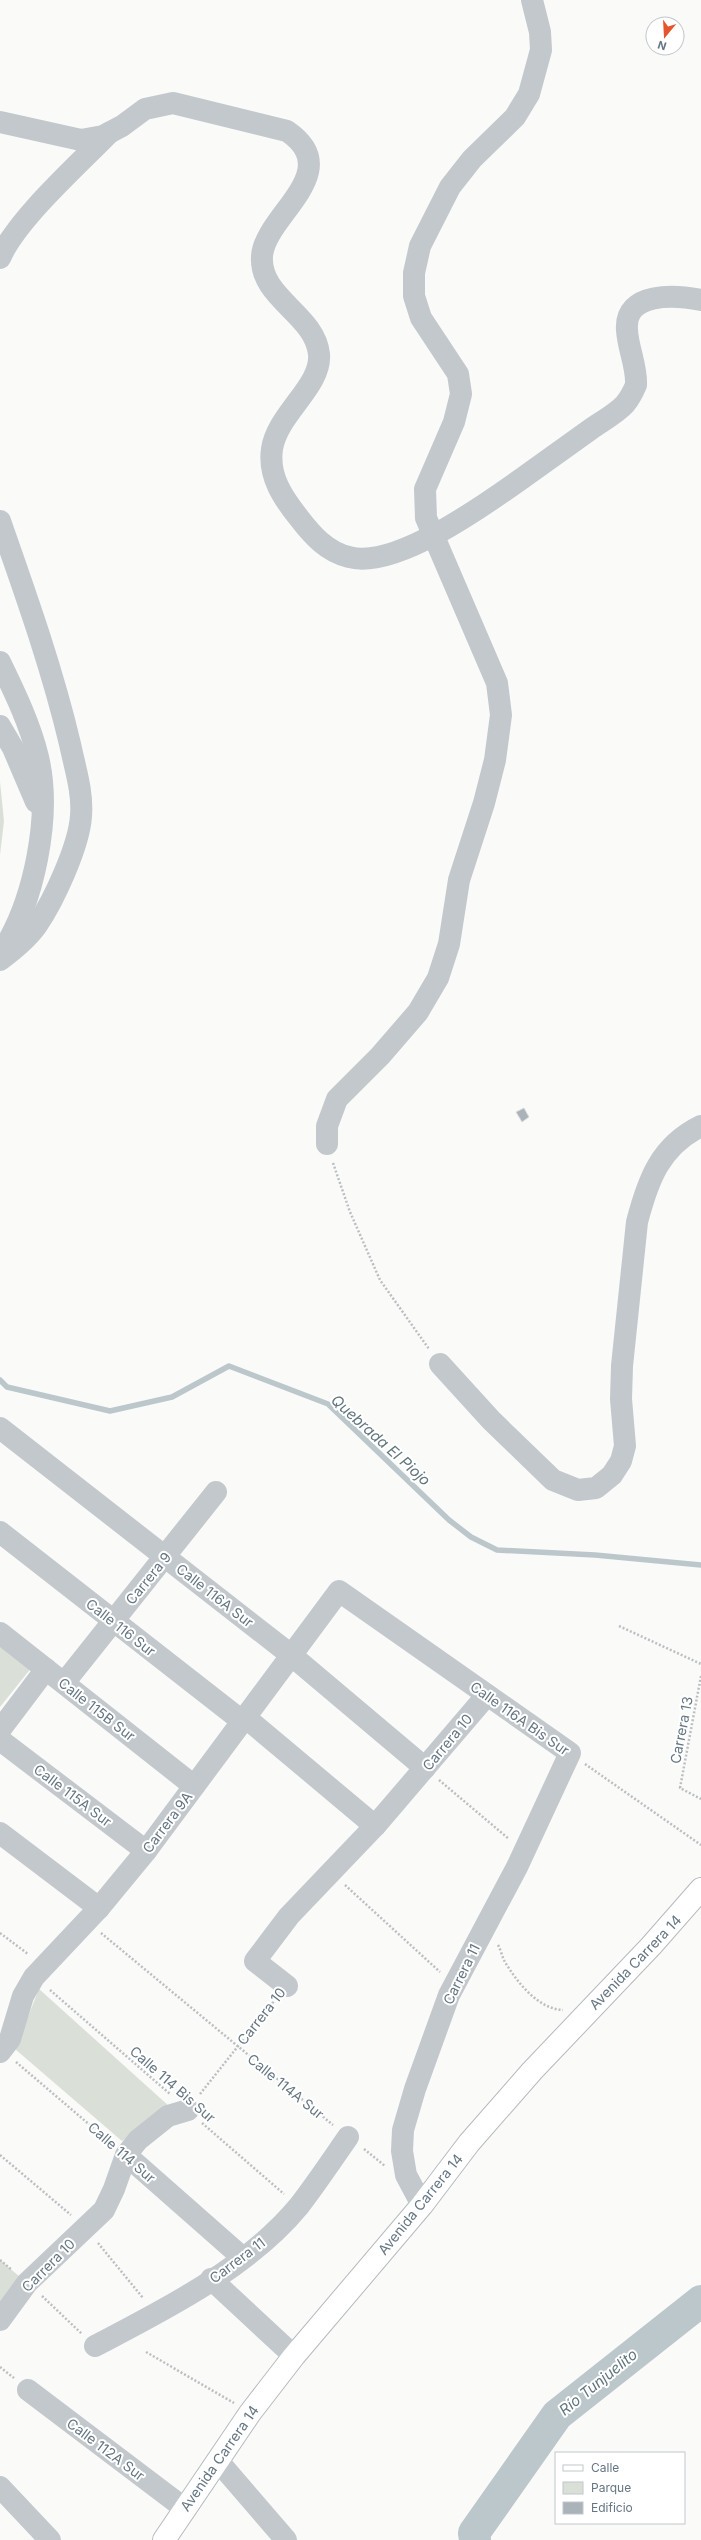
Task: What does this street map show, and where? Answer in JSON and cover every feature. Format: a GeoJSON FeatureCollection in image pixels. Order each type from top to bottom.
{"type":"FeatureCollection","features":[{"type":"Feature","properties":{"kind":"main road","name":"Avenida Carrera 14"},"geometry":{"type":"LineString","coordinates":[[164,2540],[184,2508],[250,2413],[294,2356],[422,2205],[503,2102],[651,1946],[701,1889]]}},
{"type":"Feature","properties":{"kind":"street"},"geometry":{"type":"LineString","coordinates":[[327,1144],[327,1126],[337,1099],[380,1056],[418,1012],[438,978],[449,944],[459,880],[484,803],[495,760],[501,715],[497,683],[426,518],[425,489],[454,422],[461,394],[458,374],[421,318],[414,296],[414,273],[420,246],[450,187],[472,159],[515,117],[529,94],[541,50],[540,32],[532,0]]}},
{"type":"Feature","properties":{"kind":"street"},"geometry":{"type":"LineString","coordinates":[[0,258],[5,247],[30,216],[109,133],[145,109],[173,103],[287,131],[300,140],[308,161],[307,174],[296,200],[264,245],[262,258],[272,288],[312,332],[319,355],[315,374],[278,429],[272,449],[273,472],[278,489],[309,531],[329,550],[362,560],[387,556],[414,546],[433,536],[515,483],[624,405],[631,396],[636,385],[627,330],[628,319],[638,305],[646,300],[657,298],[701,300]]}},
{"type":"Feature","properties":{"kind":"street"},"geometry":{"type":"LineString","coordinates":[[0,113],[59,134]]}},
{"type":"Feature","properties":{"kind":"street"},"geometry":{"type":"LineString","coordinates":[[0,122],[81,140],[109,133]]}},
{"type":"Feature","properties":{"kind":"street"},"geometry":{"type":"LineString","coordinates":[[0,521],[56,685],[80,793],[81,817],[72,854],[53,898],[37,925],[22,943],[0,960]]}},
{"type":"Feature","properties":{"kind":"street"},"geometry":{"type":"LineString","coordinates":[[0,662],[22,709],[38,758],[42,782],[41,816],[35,868],[23,909],[11,938],[0,954]]}},
{"type":"Feature","properties":{"kind":"street"},"geometry":{"type":"LineString","coordinates":[[0,726],[13,748],[41,816]]}},
{"type":"Feature","properties":{"kind":"street"},"geometry":{"type":"LineString","coordinates":[[440,1364],[496,1425],[553,1480],[578,1490],[596,1488],[612,1475],[621,1461],[625,1446],[621,1399],[622,1366],[637,1222],[650,1180],[661,1159],[683,1135],[701,1126]]}},
{"type":"Feature","properties":{"kind":"street","name":"Calle 116A Sur"},"geometry":{"type":"LineString","coordinates":[[0,1428],[291,1655],[425,1768]]}},
{"type":"Feature","properties":{"kind":"street","name":"Carrera 9"},"geometry":{"type":"LineString","coordinates":[[64,1683],[216,1492]]}},
{"type":"Feature","properties":{"kind":"street","name":"Calle 116 Sur"},"geometry":{"type":"LineString","coordinates":[[0,1532],[114,1621],[244,1719],[375,1826]]}},
{"type":"Feature","properties":{"kind":"street","name":"Carrera 9A"},"geometry":{"type":"LineString","coordinates":[[1,2051],[10,2039],[23,1996],[38,1971],[93,1915],[146,1851],[339,1591]]}},
{"type":"Feature","properties":{"kind":"street","name":"Calle 116A Bis Sur"},"geometry":{"type":"LineString","coordinates":[[339,1591],[570,1753]]}},
{"type":"Feature","properties":{"kind":"street","name":"Calle 115B Sur"},"geometry":{"type":"LineString","coordinates":[[0,1633],[194,1786]]}},
{"type":"Feature","properties":{"kind":"street"},"geometry":{"type":"LineString","coordinates":[[0,1730],[46,1668]]}},
{"type":"Feature","properties":{"kind":"street","name":"Carrera 10"},"geometry":{"type":"LineString","coordinates":[[287,1986],[255,1961],[290,1916],[375,1826],[487,1695]]}},
{"type":"Feature","properties":{"kind":"street","name":"Calle 115A Sur"},"geometry":{"type":"LineString","coordinates":[[0,1740],[146,1851]]}},
{"type":"Feature","properties":{"kind":"street","name":"Carrera 11"},"geometry":{"type":"LineString","coordinates":[[422,2205],[406,2175],[402,2151],[403,2130],[420,2075],[454,1984],[524,1852],[570,1753]]}},
{"type":"Feature","properties":{"kind":"street"},"geometry":{"type":"LineString","coordinates":[[0,1833],[93,1915]]}},
{"type":"Feature","properties":{"kind":"street","name":"Carrera 10"},"geometry":{"type":"LineString","coordinates":[[0,2320],[27,2283],[104,2210],[114,2189],[126,2155],[138,2140],[168,2116],[188,2110]]}},
{"type":"Feature","properties":{"kind":"street","name":"Carrera 11"},"geometry":{"type":"LineString","coordinates":[[95,2346],[163,2312],[243,2258],[261,2244],[298,2206],[348,2137]]}},
{"type":"Feature","properties":{"kind":"street","name":"Calle 114 Sur"},"geometry":{"type":"LineString","coordinates":[[126,2155],[243,2258]]}},
{"type":"Feature","properties":{"kind":"street"},"geometry":{"type":"LineString","coordinates":[[211,2279],[294,2356]]}},
{"type":"Feature","properties":{"kind":"street","name":"Calle 112A Sur"},"geometry":{"type":"LineString","coordinates":[[28,2390],[184,2508]]}},
{"type":"Feature","properties":{"kind":"street"},"geometry":{"type":"LineString","coordinates":[[218,2461],[286,2540]]}},
{"type":"Feature","properties":{"kind":"street"},"geometry":{"type":"LineString","coordinates":[[0,2487],[50,2540]]}},
{"type":"Feature","properties":{"kind":"path"},"geometry":{"type":"LineString","coordinates":[[327,1144],[350,1212],[380,1280],[440,1364]]}},
{"type":"Feature","properties":{"kind":"path"},"geometry":{"type":"LineString","coordinates":[[620,1626],[701,1664]]}},
{"type":"Feature","properties":{"kind":"path","name":"Carrera 13"},"geometry":{"type":"LineString","coordinates":[[701,1676],[680,1788],[701,1799]]}},
{"type":"Feature","properties":{"kind":"path","name":"Calle 116A Bis Sur"},"geometry":{"type":"LineString","coordinates":[[570,1753],[701,1845]]}},
{"type":"Feature","properties":{"kind":"path"},"geometry":{"type":"LineString","coordinates":[[425,1768],[524,1852]]}},
{"type":"Feature","properties":{"kind":"path"},"geometry":{"type":"LineString","coordinates":[[331,1873],[454,1984]]}},
{"type":"Feature","properties":{"kind":"path","name":"Calle 114A Sur"},"geometry":{"type":"LineString","coordinates":[[93,1915],[237,2046],[389,2170]]}},
{"type":"Feature","properties":{"kind":"path","name":"Calle 114 Bis Sur"},"geometry":{"type":"LineString","coordinates":[[0,1933],[38,1971],[188,2110],[298,2206]]}},
{"type":"Feature","properties":{"kind":"path"},"geometry":{"type":"LineString","coordinates":[[472,1951],[498,1945],[504,1962],[531,1996],[557,2010],[587,2012]]}},
{"type":"Feature","properties":{"kind":"path","name":"Carrera 10"},"geometry":{"type":"LineString","coordinates":[[188,2110],[237,2046],[287,1986]]}},
{"type":"Feature","properties":{"kind":"path","name":"Calle 114 Sur"},"geometry":{"type":"LineString","coordinates":[[1,2051],[126,2155]]}},
{"type":"Feature","properties":{"kind":"path"},"geometry":{"type":"LineString","coordinates":[[0,2260],[95,2346]]}},
{"type":"Feature","properties":{"kind":"path"},"geometry":{"type":"LineString","coordinates":[[146,2352],[250,2413]]}},
{"type":"Feature","properties":{"kind":"green space"},"geometry":{"type":"Polygon","coordinates":[[[0,782],[4,821],[0,855],[0,782]]]}},
{"type":"Feature","properties":{"kind":"green space"},"geometry":{"type":"Polygon","coordinates":[[[0,1642],[32,1667],[0,1707],[0,1642]]]}},
{"type":"Feature","properties":{"kind":"green space"},"geometry":{"type":"Polygon","coordinates":[[[39,1989],[170,2107],[122,2141],[15,2049],[39,1989]]]}},
{"type":"Feature","properties":{"kind":"green space"},"geometry":{"type":"Polygon","coordinates":[[[0,2260],[27,2283],[0,2320],[0,2260]]]}},
{"type":"Feature","properties":{"kind":"building"},"geometry":{"type":"Polygon","coordinates":[[[524,1108],[529,1117],[522,1122],[516,1112],[524,1108]]]}},
{"type":"Feature","properties":{"kind":"waterway","name":"Quebrada El Piojo"},"geometry":{"type":"LineString","coordinates":[[0,1380],[7,1387],[110,1411],[172,1397],[229,1366],[328,1404],[449,1520],[471,1537],[497,1550],[595,1555],[701,1565]]}},
{"type":"Feature","properties":{"kind":"waterway","name":"Río Tunjuelito"},"geometry":{"type":"LineString","coordinates":[[475,2540],[474,2533],[557,2415],[701,2301]]}}]}
